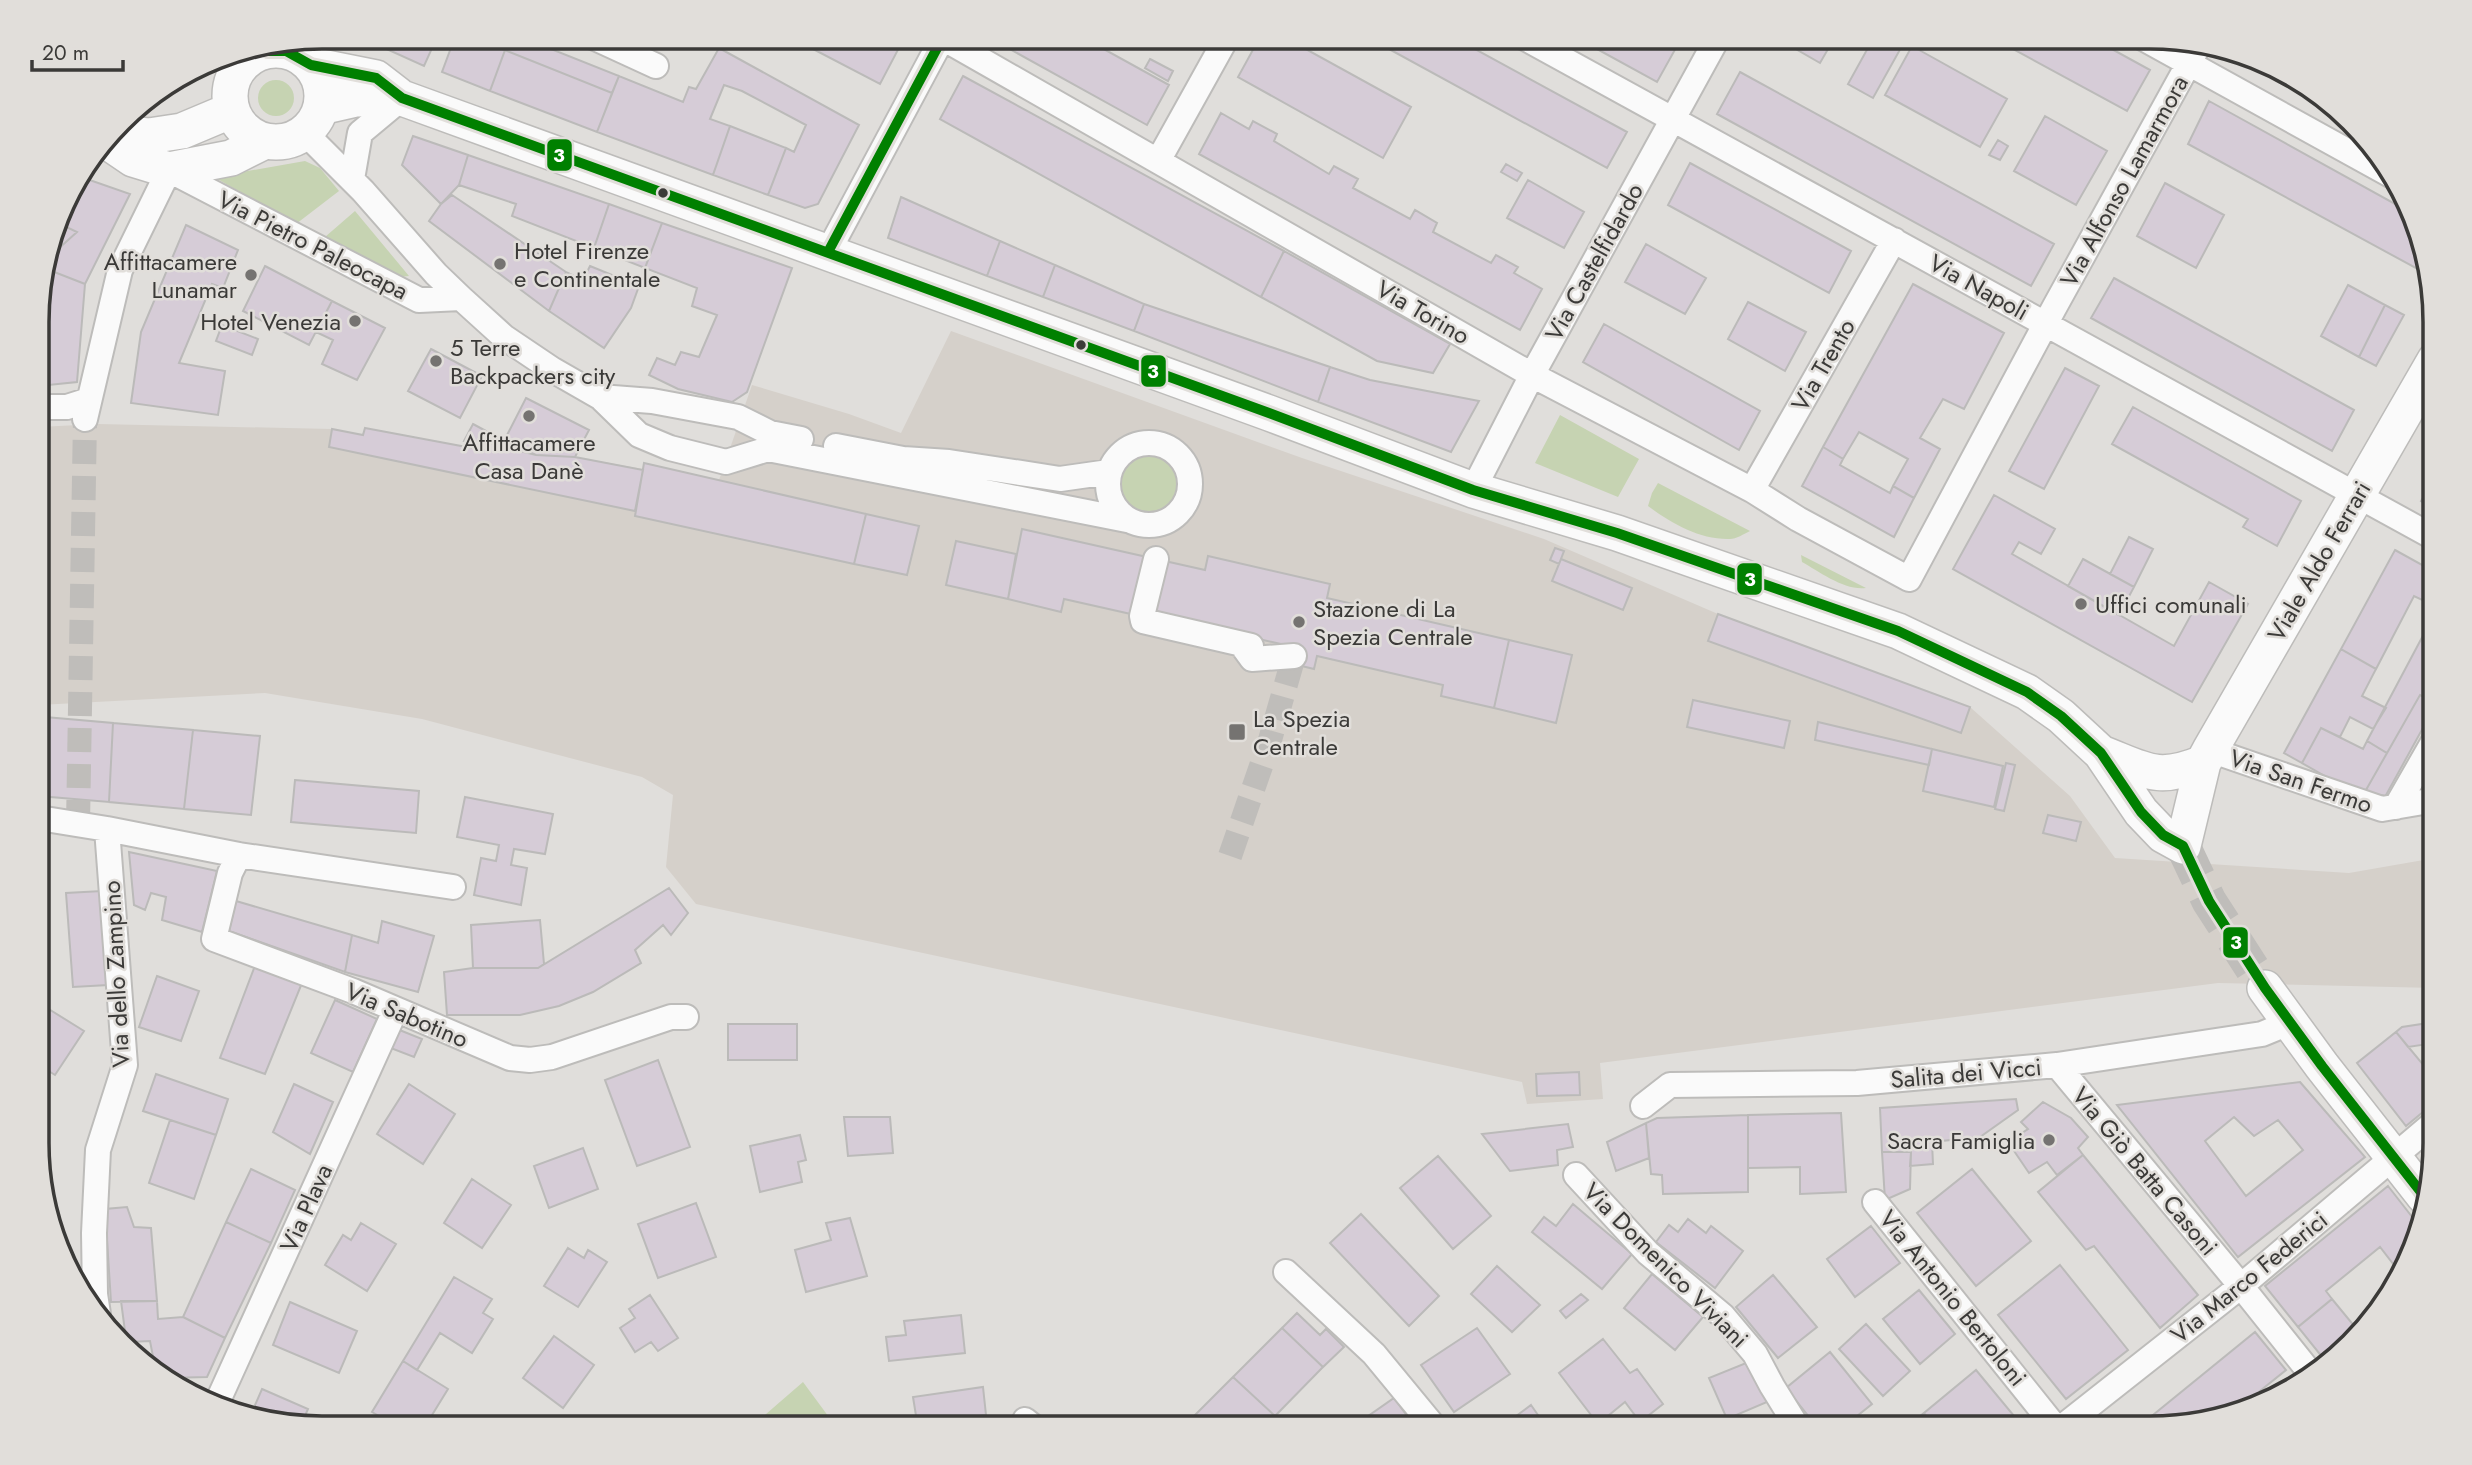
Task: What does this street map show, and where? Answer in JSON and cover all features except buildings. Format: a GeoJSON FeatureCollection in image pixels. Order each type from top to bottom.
{"type":"FeatureCollection","features":[{"type":"Feature","properties":{"kind":"street"},"geometry":{"type":"LineString","coordinates":[[619,49],[656,66]]}},
{"type":"Feature","properties":{"kind":"street"},"geometry":{"type":"LineString","coordinates":[[828,253],[936,49]]}},
{"type":"Feature","properties":{"kind":"street","name":"Via Torino"},"geometry":{"type":"LineString","coordinates":[[963,49],[1532,375],[1752,490],[1798,519],[1909,579]]}},
{"type":"Feature","properties":{"kind":"street"},"geometry":{"type":"LineString","coordinates":[[1158,161],[1220,49]]}},
{"type":"Feature","properties":{"kind":"street","name":"Via Napoli"},"geometry":{"type":"LineString","coordinates":[[1563,49],[1673,119],[2423,531]]}},
{"type":"Feature","properties":{"kind":"street","name":"Via Castelfidardo"},"geometry":{"type":"LineString","coordinates":[[1473,490],[1532,375],[1711,49]]}},
{"type":"Feature","properties":{"kind":"street"},"geometry":{"type":"LineString","coordinates":[[250,59],[237,72],[230,89],[232,110],[242,127],[256,138],[282,142],[298,137],[313,119],[322,87],[311,65],[286,51]]}},
{"type":"Feature","properties":{"kind":"street"},"geometry":{"type":"LineString","coordinates":[[2194,53],[2372,163]]}},
{"type":"Feature","properties":{"kind":"street","name":"Via Alfonso Lamarmora"},"geometry":{"type":"LineString","coordinates":[[1909,579],[2194,53]]}},
{"type":"Feature","properties":{"kind":"street"},"geometry":{"type":"LineString","coordinates":[[311,65],[376,78],[401,98],[1473,490],[1617,533],[1898,631],[2027,692],[2061,716],[2101,753],[2146,770],[2165,774],[2180,772],[2207,757]]}},
{"type":"Feature","properties":{"kind":"street"},"geometry":{"type":"LineString","coordinates":[[313,119],[356,99],[401,98]]}},
{"type":"Feature","properties":{"kind":"street"},"geometry":{"type":"LineString","coordinates":[[352,179],[360,133],[401,98]]}},
{"type":"Feature","properties":{"kind":"street"},"geometry":{"type":"LineString","coordinates":[[124,134],[149,136],[182,131],[232,110]]}},
{"type":"Feature","properties":{"kind":"street","name":"Via Pietro Paleocapa"},"geometry":{"type":"LineString","coordinates":[[313,119],[352,179],[436,274],[504,337],[600,397]]}},
{"type":"Feature","properties":{"kind":"street"},"geometry":{"type":"LineString","coordinates":[[114,146],[133,159],[169,170],[231,158],[265,141]]}},
{"type":"Feature","properties":{"kind":"street"},"geometry":{"type":"LineString","coordinates":[[49,407],[87,410],[120,270],[169,170]]}},
{"type":"Feature","properties":{"kind":"street","name":"Via Pietro Paleocapa"},"geometry":{"type":"LineString","coordinates":[[169,170],[419,300],[461,298]]}},
{"type":"Feature","properties":{"kind":"street","name":"Via Trento"},"geometry":{"type":"LineString","coordinates":[[1752,490],[1894,240]]}},
{"type":"Feature","properties":{"kind":"street","name":"Viale Aldo Ferrari"},"geometry":{"type":"LineString","coordinates":[[2101,753],[2141,812],[2163,835],[2183,846],[2207,757],[2423,381]]}},
{"type":"Feature","properties":{"kind":"street"},"geometry":{"type":"LineString","coordinates":[[600,397],[652,401],[737,417],[770,433],[903,459],[949,462],[1060,480],[1109,472]]}},
{"type":"Feature","properties":{"kind":"street"},"geometry":{"type":"LineString","coordinates":[[600,397],[639,435],[670,447],[726,462],[768,449],[1127,520],[1140,525],[1167,521],[1179,513],[1186,502],[1190,489],[1189,475],[1185,463],[1176,452],[1151,443],[1138,444],[1115,459],[1107,485],[1110,499],[1117,511],[1127,520]]}},
{"type":"Feature","properties":{"kind":"street"},"geometry":{"type":"LineString","coordinates":[[746,456],[757,442],[758,427]]}},
{"type":"Feature","properties":{"kind":"street"},"geometry":{"type":"LineString","coordinates":[[1156,559],[1143,621],[1246,645],[1252,659],[1294,656]]}},
{"type":"Feature","properties":{"kind":"street","name":"Via San Fermo"},"geometry":{"type":"LineString","coordinates":[[2207,757],[2382,808],[2423,802]]}},
{"type":"Feature","properties":{"kind":"street"},"geometry":{"type":"LineString","coordinates":[[2396,807],[2423,760]]}},
{"type":"Feature","properties":{"kind":"street"},"geometry":{"type":"LineString","coordinates":[[49,820],[239,855],[453,887]]}},
{"type":"Feature","properties":{"kind":"street","name":"Via dello Zampino"},"geometry":{"type":"LineString","coordinates":[[95,1294],[94,1233],[98,1150],[125,1065],[107,829]]}},
{"type":"Feature","properties":{"kind":"street","name":"Via Sabotino"},"geometry":{"type":"LineString","coordinates":[[239,855],[230,873],[214,939],[353,991],[510,1058],[552,1058],[671,1017],[686,1017]]}},
{"type":"Feature","properties":{"kind":"street"},"geometry":{"type":"LineString","coordinates":[[2266,988],[2419,1190]]}},
{"type":"Feature","properties":{"kind":"street","name":"Via Plava"},"geometry":{"type":"LineString","coordinates":[[220,1396],[395,1011]]}},
{"type":"Feature","properties":{"kind":"street","name":"Salita dei Vicci"},"geometry":{"type":"LineString","coordinates":[[1643,1106],[1670,1085],[1857,1083],[2057,1065],[2262,1034],[2291,1022]]}},
{"type":"Feature","properties":{"kind":"street","name":"Via Giò Batta Casoni"},"geometry":{"type":"LineString","coordinates":[[2057,1065],[2306,1367]]}},
{"type":"Feature","properties":{"kind":"street","name":"Via Marco Federici"},"geometry":{"type":"LineString","coordinates":[[2074,1416],[2241,1286],[2423,1132]]}},
{"type":"Feature","properties":{"kind":"street","name":"Via Domenico Viviani"},"geometry":{"type":"LineString","coordinates":[[1576,1175],[1648,1253],[1723,1315],[1755,1354],[1791,1416]]}},
{"type":"Feature","properties":{"kind":"street","name":"Via Antonio Bertoloni"},"geometry":{"type":"LineString","coordinates":[[1875,1202],[2049,1416]]}},
{"type":"Feature","properties":{"kind":"street"},"geometry":{"type":"LineString","coordinates":[[1286,1272],[1374,1354],[1425,1416]]}},
{"type":"Feature","properties":{"kind":"shaded area"},"geometry":{"type":"Polygon","coordinates":[[[951,331],[1302,458],[1544,539],[1718,614],[1970,707],[2070,796],[2115,858],[2349,873],[2423,860],[2423,988],[2218,983],[1600,1063],[1603,1099],[1527,1104],[1522,1082],[696,904],[666,867],[673,795],[642,777],[422,719],[265,693],[49,704],[49,426],[98,424],[332,429],[363,435],[365,428],[487,451],[488,443],[504,441],[526,398],[589,430],[576,457],[643,469],[644,463],[719,480],[752,385],[849,414],[901,433],[951,331]]]}},
{"type":"Feature","properties":{"kind":"green space"},"geometry":{"type":"Polygon","coordinates":[[[276,80],[289,85],[294,98],[289,111],[276,116],[263,111],[258,98],[263,85],[276,80]]]}},
{"type":"Feature","properties":{"kind":"green space"},"geometry":{"type":"Polygon","coordinates":[[[305,161],[320,168],[339,191],[296,224],[214,177],[305,161]]]}},
{"type":"Feature","properties":{"kind":"green space"},"geometry":{"type":"Polygon","coordinates":[[[355,211],[409,276],[399,277],[325,237],[355,211]]]}},
{"type":"Feature","properties":{"kind":"green space"},"geometry":{"type":"Polygon","coordinates":[[[1560,415],[1639,459],[1618,497],[1535,463],[1560,415]]]}},
{"type":"Feature","properties":{"kind":"green space"},"geometry":{"type":"Polygon","coordinates":[[[1149,456],[1169,464],[1177,484],[1169,504],[1149,512],[1129,504],[1121,484],[1129,464],[1149,456]]]}},
{"type":"Feature","properties":{"kind":"green space"},"geometry":{"type":"Polygon","coordinates":[[[1658,483],[1750,531],[1732,539],[1719,539],[1676,524],[1648,506],[1658,483]]]}},
{"type":"Feature","properties":{"kind":"green space"},"geometry":{"type":"Polygon","coordinates":[[[1801,555],[1866,588],[1850,587],[1833,580],[1802,562],[1801,555]]]}},
{"type":"Feature","properties":{"kind":"green space"},"geometry":{"type":"Polygon","coordinates":[[[803,1382],[828,1416],[764,1416],[803,1382]]]}},
{"type":"Feature","properties":{"kind":"tunnel"},"geometry":{"type":"LineString","coordinates":[[78,824],[85,419]]}},
{"type":"Feature","properties":{"kind":"tunnel"},"geometry":{"type":"LineString","coordinates":[[1230,856],[1270,740],[1294,656]]}},
{"type":"Feature","properties":{"kind":"tunnel"},"geometry":{"type":"LineString","coordinates":[[2183,846],[2209,901],[2265,988]]}},
{"type":"Feature","properties":{"kind":"transit line","name":"3"},"geometry":{"type":"LineString","coordinates":[[828,252],[937,49]]}},
{"type":"Feature","properties":{"kind":"transit line","name":"3"},"geometry":{"type":"LineString","coordinates":[[286,51],[311,65],[376,78],[402,98],[1269,413],[1473,490],[1617,533],[1898,631],[2027,692],[2061,716],[2101,753],[2141,812],[2163,835],[2183,846],[2209,901],[2265,988],[2419,1190]]}},
{"type":"Feature","properties":{"kind":"place","name":"Hotel Firenze e Continentale"},"geometry":{"type":"Point","coordinates":[500,264]}},
{"type":"Feature","properties":{"kind":"place","name":"Affittacamere Lunamar"},"geometry":{"type":"Point","coordinates":[251,275]}},
{"type":"Feature","properties":{"kind":"place","name":"Hotel Venezia"},"geometry":{"type":"Point","coordinates":[355,321]}},
{"type":"Feature","properties":{"kind":"place","name":"5 Terre Backpackers city"},"geometry":{"type":"Point","coordinates":[436,361]}},
{"type":"Feature","properties":{"kind":"place","name":"Affittacamere Casa Danè"},"geometry":{"type":"Point","coordinates":[529,416]}},
{"type":"Feature","properties":{"kind":"place","name":"Uffici comunali"},"geometry":{"type":"Point","coordinates":[2081,604]}},
{"type":"Feature","properties":{"kind":"place","name":"Stazione di La Spezia Centrale"},"geometry":{"type":"Point","coordinates":[1299,622]}},
{"type":"Feature","properties":{"kind":"place","name":"La Spezia Centrale"},"geometry":{"type":"Point","coordinates":[1237,732]}},
{"type":"Feature","properties":{"kind":"place","name":"Sacra Famiglia"},"geometry":{"type":"Point","coordinates":[2049,1140]}}]}
